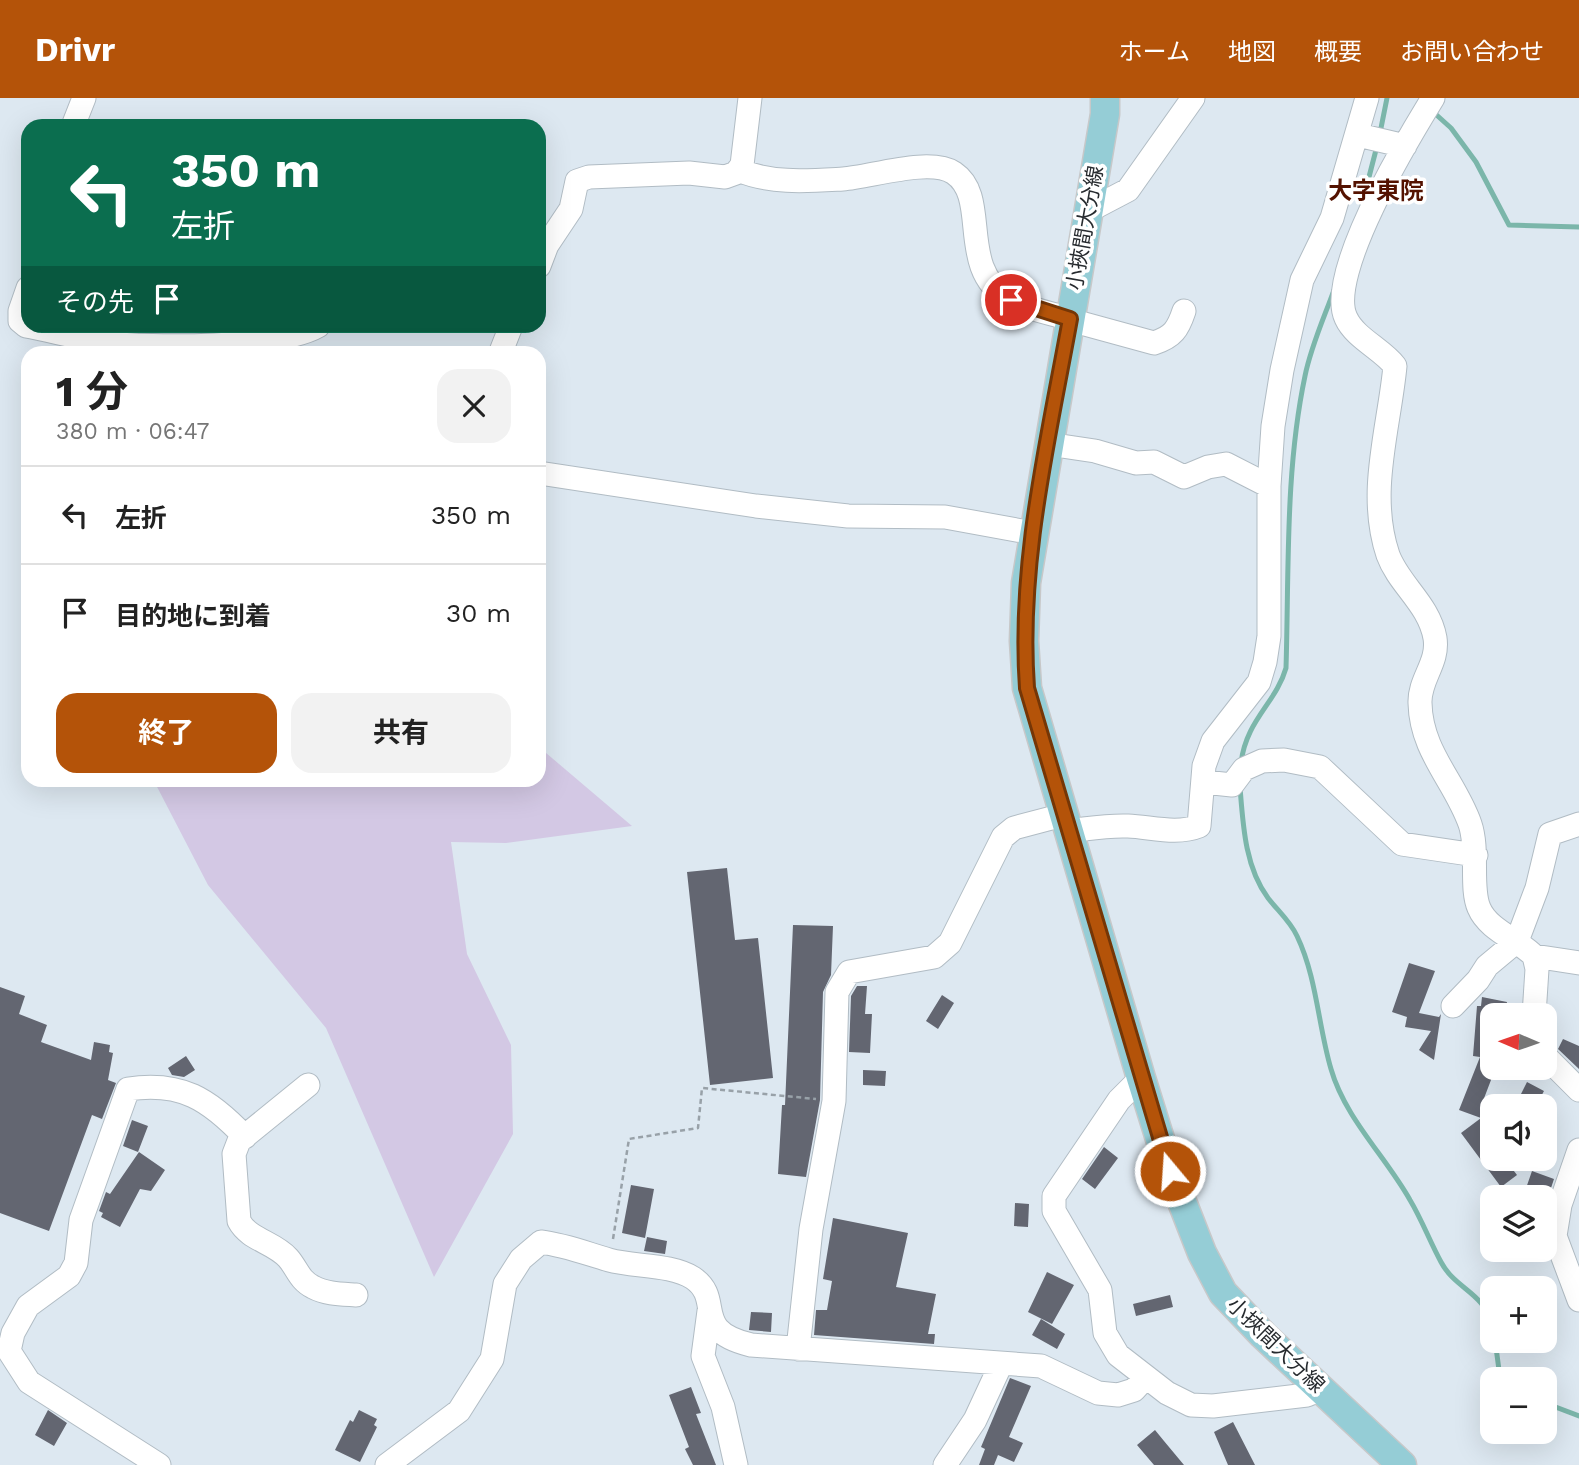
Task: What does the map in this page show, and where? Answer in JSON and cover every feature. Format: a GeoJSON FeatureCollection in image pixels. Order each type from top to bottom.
{"type":"FeatureCollection","features":[{"type":"Feature","properties":{"kind":"main road","name":"小挾間大分線"},"geometry":{"type":"LineString","coordinates":[[1105,98],[1026,583],[1024,641],[1027,688],[1140,1078],[1202,1254],[1223,1293],[1402,1465]]}},
{"type":"Feature","properties":{"kind":"street"},"geometry":{"type":"LineString","coordinates":[[76,119],[84,98]]}},
{"type":"Feature","properties":{"kind":"street"},"geometry":{"type":"LineString","coordinates":[[546,248],[571,209],[577,181],[589,177],[689,173],[725,177],[738,170],[743,156],[750,98]]}},
{"type":"Feature","properties":{"kind":"street"},"geometry":{"type":"LineString","coordinates":[[1088,211],[1128,190],[1193,98]]}},
{"type":"Feature","properties":{"kind":"street"},"geometry":{"type":"LineString","coordinates":[[797,1349],[808,1242],[834,1101],[837,992],[849,972],[934,957],[950,943],[1003,836],[1014,828],[1065,823],[1190,830],[1199,826],[1202,817],[1204,766],[1213,741],[1259,682],[1265,662],[1269,636],[1269,486],[1273,426],[1282,370],[1302,280],[1332,218],[1360,136],[1367,98]]}},
{"type":"Feature","properties":{"kind":"street"},"geometry":{"type":"LineString","coordinates":[[1433,98],[1396,144],[1388,173],[1362,230],[1347,276],[1343,302],[1346,318],[1395,366],[1380,466],[1381,527],[1389,558],[1420,602],[1435,638],[1433,665],[1423,682],[1419,701],[1423,736],[1470,823],[1476,855],[1478,907],[1489,922],[1526,949],[1579,962]]}},
{"type":"Feature","properties":{"kind":"street"},"geometry":{"type":"LineString","coordinates":[[1360,136],[1396,144]]}},
{"type":"Feature","properties":{"kind":"street"},"geometry":{"type":"LineString","coordinates":[[738,170],[759,178],[779,181],[845,179],[920,167],[953,172],[964,183],[972,201],[977,254],[984,274],[996,290],[1011,300],[1070,320],[1154,343],[1177,330],[1184,311]]}},
{"type":"Feature","properties":{"kind":"street"},"geometry":{"type":"LineString","coordinates":[[61,333],[107,342],[176,344],[252,341],[306,333]]}},
{"type":"Feature","properties":{"kind":"street"},"geometry":{"type":"LineString","coordinates":[[1048,444],[1136,463],[1154,462],[1184,477],[1208,467],[1226,464],[1269,486]]}},
{"type":"Feature","properties":{"kind":"street"},"geometry":{"type":"LineString","coordinates":[[546,473],[756,506],[848,516],[945,517],[1033,533]]}},
{"type":"Feature","properties":{"kind":"street"},"geometry":{"type":"LineString","coordinates":[[1204,782],[1232,785],[1244,769],[1262,761],[1284,760],[1320,767],[1402,844],[1476,855]]}},
{"type":"Feature","properties":{"kind":"street"},"geometry":{"type":"LineString","coordinates":[[1535,1003],[1537,969],[1526,949],[1550,834],[1579,824]]}},
{"type":"Feature","properties":{"kind":"street"},"geometry":{"type":"LineString","coordinates":[[1453,1006],[1478,981],[1487,966],[1526,949]]}},
{"type":"Feature","properties":{"kind":"street"},"geometry":{"type":"LineString","coordinates":[[1558,1069],[1579,1090]]}},
{"type":"Feature","properties":{"kind":"street"},"geometry":{"type":"LineString","coordinates":[[1140,1078],[1119,1100],[1054,1196],[1054,1211],[1100,1290],[1105,1333],[1118,1355],[1146,1377],[1191,1405],[1248,1403],[1307,1395],[1321,1389]]}},
{"type":"Feature","properties":{"kind":"street"},"geometry":{"type":"LineString","coordinates":[[308,1084],[245,1137],[234,1154],[239,1222],[244,1231],[288,1258],[302,1280],[312,1287],[356,1295]]}},
{"type":"Feature","properties":{"kind":"street"},"geometry":{"type":"LineString","coordinates":[[26,1379],[9,1351],[13,1333],[28,1306],[69,1276],[76,1263],[81,1220],[128,1089],[173,1087],[212,1104],[245,1137]]}},
{"type":"Feature","properties":{"kind":"street"},"geometry":{"type":"LineString","coordinates":[[1579,1150],[1560,1205],[1555,1236],[1579,1300]]}},
{"type":"Feature","properties":{"kind":"street"},"geometry":{"type":"LineString","coordinates":[[387,1465],[458,1411],[492,1360],[505,1284],[521,1259],[541,1242],[568,1245],[610,1260],[692,1278],[703,1289],[715,1329],[729,1340],[751,1345],[1041,1366],[1098,1393],[1118,1395],[1134,1390],[1146,1377]]}},
{"type":"Feature","properties":{"kind":"street"},"geometry":{"type":"LineString","coordinates":[[709,1311],[703,1356],[723,1407],[737,1465]]}},
{"type":"Feature","properties":{"kind":"street"},"geometry":{"type":"LineString","coordinates":[[946,1465],[975,1420],[1001,1364]]}},
{"type":"Feature","properties":{"kind":"street"},"geometry":{"type":"LineString","coordinates":[[0,1372],[26,1379],[159,1465]]}},
{"type":"Feature","properties":{"kind":"path"},"geometry":{"type":"LineString","coordinates":[[610,1260],[629,1139],[698,1128],[702,1088],[834,1101]]}},
{"type":"Feature","properties":{"kind":"shaded area"},"geometry":{"type":"Polygon","coordinates":[[[546,753],[632,826],[506,843],[451,842],[467,954],[511,1045],[513,1134],[434,1277],[326,1028],[208,885],[157,787],[546,787],[546,753]]]}},
{"type":"Feature","properties":{"kind":"building"},"geometry":{"type":"Polygon","coordinates":[[[727,868],[735,940],[758,938],[773,1078],[710,1085],[687,872],[727,868]]]}},
{"type":"Feature","properties":{"kind":"building"},"geometry":{"type":"Polygon","coordinates":[[[793,925],[833,926],[831,975],[823,992],[820,1100],[806,1177],[778,1174],[782,1105],[785,1105],[793,925]]]}},
{"type":"Feature","properties":{"kind":"building"},"geometry":{"type":"Polygon","coordinates":[[[1409,963],[1435,971],[1419,1013],[1439,1017],[1441,1014],[1434,1060],[1419,1050],[1431,1031],[1405,1027],[1407,1017],[1392,1012],[1409,963]]]}},
{"type":"Feature","properties":{"kind":"building"},"geometry":{"type":"Polygon","coordinates":[[[857,986],[867,986],[865,1014],[872,1014],[870,1053],[849,1052],[851,996],[857,986]]]}},
{"type":"Feature","properties":{"kind":"building"},"geometry":{"type":"Polygon","coordinates":[[[0,987],[25,996],[19,1014],[47,1025],[41,1042],[91,1060],[94,1042],[110,1045],[109,1052],[113,1053],[108,1080],[116,1083],[102,1119],[92,1115],[49,1231],[0,1213],[0,987]]]}},
{"type":"Feature","properties":{"kind":"building"},"geometry":{"type":"Polygon","coordinates":[[[942,995],[954,1003],[938,1029],[926,1021],[942,995]]]}},
{"type":"Feature","properties":{"kind":"building"},"geometry":{"type":"Polygon","coordinates":[[[1482,997],[1507,1002],[1507,1003],[1481,1003],[1482,997]]]}},
{"type":"Feature","properties":{"kind":"building"},"geometry":{"type":"Polygon","coordinates":[[[1477,1006],[1480,1006],[1480,1057],[1473,1056],[1477,1006]]]}},
{"type":"Feature","properties":{"kind":"building"},"geometry":{"type":"Polygon","coordinates":[[[1563,1039],[1579,1046],[1579,1069],[1558,1049],[1563,1039]]]}},
{"type":"Feature","properties":{"kind":"building"},"geometry":{"type":"Polygon","coordinates":[[[186,1056],[195,1070],[184,1077],[172,1075],[168,1068],[186,1056]]]}},
{"type":"Feature","properties":{"kind":"building"},"geometry":{"type":"Polygon","coordinates":[[[1480,1057],[1480,1080],[1491,1080],[1486,1094],[1480,1094],[1480,1118],[1459,1110],[1480,1057]]]}},
{"type":"Feature","properties":{"kind":"building"},"geometry":{"type":"Polygon","coordinates":[[[863,1070],[886,1071],[885,1086],[863,1085],[863,1070]]]}},
{"type":"Feature","properties":{"kind":"building"},"geometry":{"type":"Polygon","coordinates":[[[1527,1082],[1544,1091],[1542,1094],[1521,1094],[1527,1082]]]}},
{"type":"Feature","properties":{"kind":"building"},"geometry":{"type":"Polygon","coordinates":[[[1480,1119],[1480,1159],[1461,1133],[1480,1119]]]}},
{"type":"Feature","properties":{"kind":"building"},"geometry":{"type":"Polygon","coordinates":[[[132,1120],[148,1126],[138,1152],[123,1146],[132,1120]]]}},
{"type":"Feature","properties":{"kind":"building"},"geometry":{"type":"Polygon","coordinates":[[[1104,1147],[1118,1158],[1095,1189],[1082,1179],[1104,1147]]]}},
{"type":"Feature","properties":{"kind":"building"},"geometry":{"type":"Polygon","coordinates":[[[139,1152],[165,1170],[151,1191],[140,1189],[120,1227],[101,1217],[103,1213],[99,1211],[106,1192],[110,1194],[139,1152]]]}},
{"type":"Feature","properties":{"kind":"building"},"geometry":{"type":"Polygon","coordinates":[[[1489,1171],[1514,1171],[1517,1175],[1504,1185],[1500,1185],[1489,1171]]]}},
{"type":"Feature","properties":{"kind":"building"},"geometry":{"type":"Polygon","coordinates":[[[1532,1171],[1554,1179],[1552,1185],[1527,1185],[1532,1171]]]}},
{"type":"Feature","properties":{"kind":"building"},"geometry":{"type":"Polygon","coordinates":[[[631,1185],[654,1189],[645,1238],[622,1233],[631,1185]]]}},
{"type":"Feature","properties":{"kind":"building"},"geometry":{"type":"Polygon","coordinates":[[[1015,1203],[1029,1204],[1028,1227],[1014,1226],[1015,1203]]]}},
{"type":"Feature","properties":{"kind":"building"},"geometry":{"type":"Polygon","coordinates":[[[833,1218],[908,1233],[896,1287],[936,1294],[928,1334],[935,1334],[934,1344],[814,1335],[816,1310],[827,1310],[832,1281],[823,1279],[833,1218]]]}},
{"type":"Feature","properties":{"kind":"building"},"geometry":{"type":"Polygon","coordinates":[[[647,1237],[667,1241],[665,1254],[644,1251],[647,1237]]]}},
{"type":"Feature","properties":{"kind":"building"},"geometry":{"type":"Polygon","coordinates":[[[1047,1272],[1074,1285],[1052,1324],[1028,1312],[1047,1272]]]}},
{"type":"Feature","properties":{"kind":"building"},"geometry":{"type":"Polygon","coordinates":[[[1170,1295],[1173,1307],[1136,1316],[1133,1304],[1170,1295]]]}},
{"type":"Feature","properties":{"kind":"building"},"geometry":{"type":"Polygon","coordinates":[[[751,1312],[772,1313],[771,1332],[749,1330],[751,1312]]]}},
{"type":"Feature","properties":{"kind":"building"},"geometry":{"type":"Polygon","coordinates":[[[1041,1319],[1065,1334],[1057,1349],[1032,1335],[1041,1319]]]}},
{"type":"Feature","properties":{"kind":"building"},"geometry":{"type":"Polygon","coordinates":[[[1010,1378],[1031,1386],[1009,1437],[1023,1443],[1014,1462],[998,1455],[994,1465],[979,1465],[985,1449],[981,1447],[1010,1378]]]}},
{"type":"Feature","properties":{"kind":"building"},"geometry":{"type":"Polygon","coordinates":[[[691,1387],[701,1413],[696,1414],[716,1465],[693,1465],[685,1449],[689,1447],[669,1395],[691,1387]]]}},
{"type":"Feature","properties":{"kind":"building"},"geometry":{"type":"Polygon","coordinates":[[[48,1410],[67,1423],[54,1446],[35,1435],[48,1410]]]}},
{"type":"Feature","properties":{"kind":"building"},"geometry":{"type":"Polygon","coordinates":[[[359,1410],[377,1419],[374,1425],[377,1427],[360,1462],[335,1450],[350,1420],[353,1422],[359,1410]]]}},
{"type":"Feature","properties":{"kind":"building"},"geometry":{"type":"Polygon","coordinates":[[[1233,1422],[1255,1465],[1228,1465],[1214,1432],[1233,1422]]]}},
{"type":"Feature","properties":{"kind":"building"},"geometry":{"type":"Polygon","coordinates":[[[1155,1430],[1184,1465],[1154,1465],[1137,1445],[1155,1430]]]}},
{"type":"Feature","properties":{"kind":"waterway"},"geometry":{"type":"LineString","coordinates":[[1380,133],[1387,98]]}},
{"type":"Feature","properties":{"kind":"waterway"},"geometry":{"type":"LineString","coordinates":[[1431,110],[1451,128],[1476,162],[1509,225],[1579,227]]}},
{"type":"Feature","properties":{"kind":"waterway"},"geometry":{"type":"LineString","coordinates":[[1362,204],[1377,146]]}},
{"type":"Feature","properties":{"kind":"waterway"},"geometry":{"type":"LineString","coordinates":[[1241,763],[1249,735],[1286,668],[1289,521],[1294,448],[1305,376],[1334,290]]}},
{"type":"Feature","properties":{"kind":"waterway"},"geometry":{"type":"LineString","coordinates":[[1240,787],[1244,831],[1254,873],[1268,898],[1291,926],[1304,952],[1337,1087],[1356,1121],[1410,1200],[1441,1262],[1454,1279],[1480,1302]]}},
{"type":"Feature","properties":{"kind":"waterway"},"geometry":{"type":"LineString","coordinates":[[1497,1353],[1499,1367]]}},
{"type":"Feature","properties":{"kind":"waterway"},"geometry":{"type":"LineString","coordinates":[[1557,1408],[1579,1416]]}},
{"type":"Feature","properties":{"kind":"district","name":"大字東院"},"geometry":{"type":"Point","coordinates":[1376,191]}},
{"type":"Feature","properties":{"kind":"route"},"geometry":{"type":"LineString","coordinates":[[1011,300],[1070,319],[1026,583],[1024,641],[1027,688],[1118,1004],[1170,1171]]}}]}
